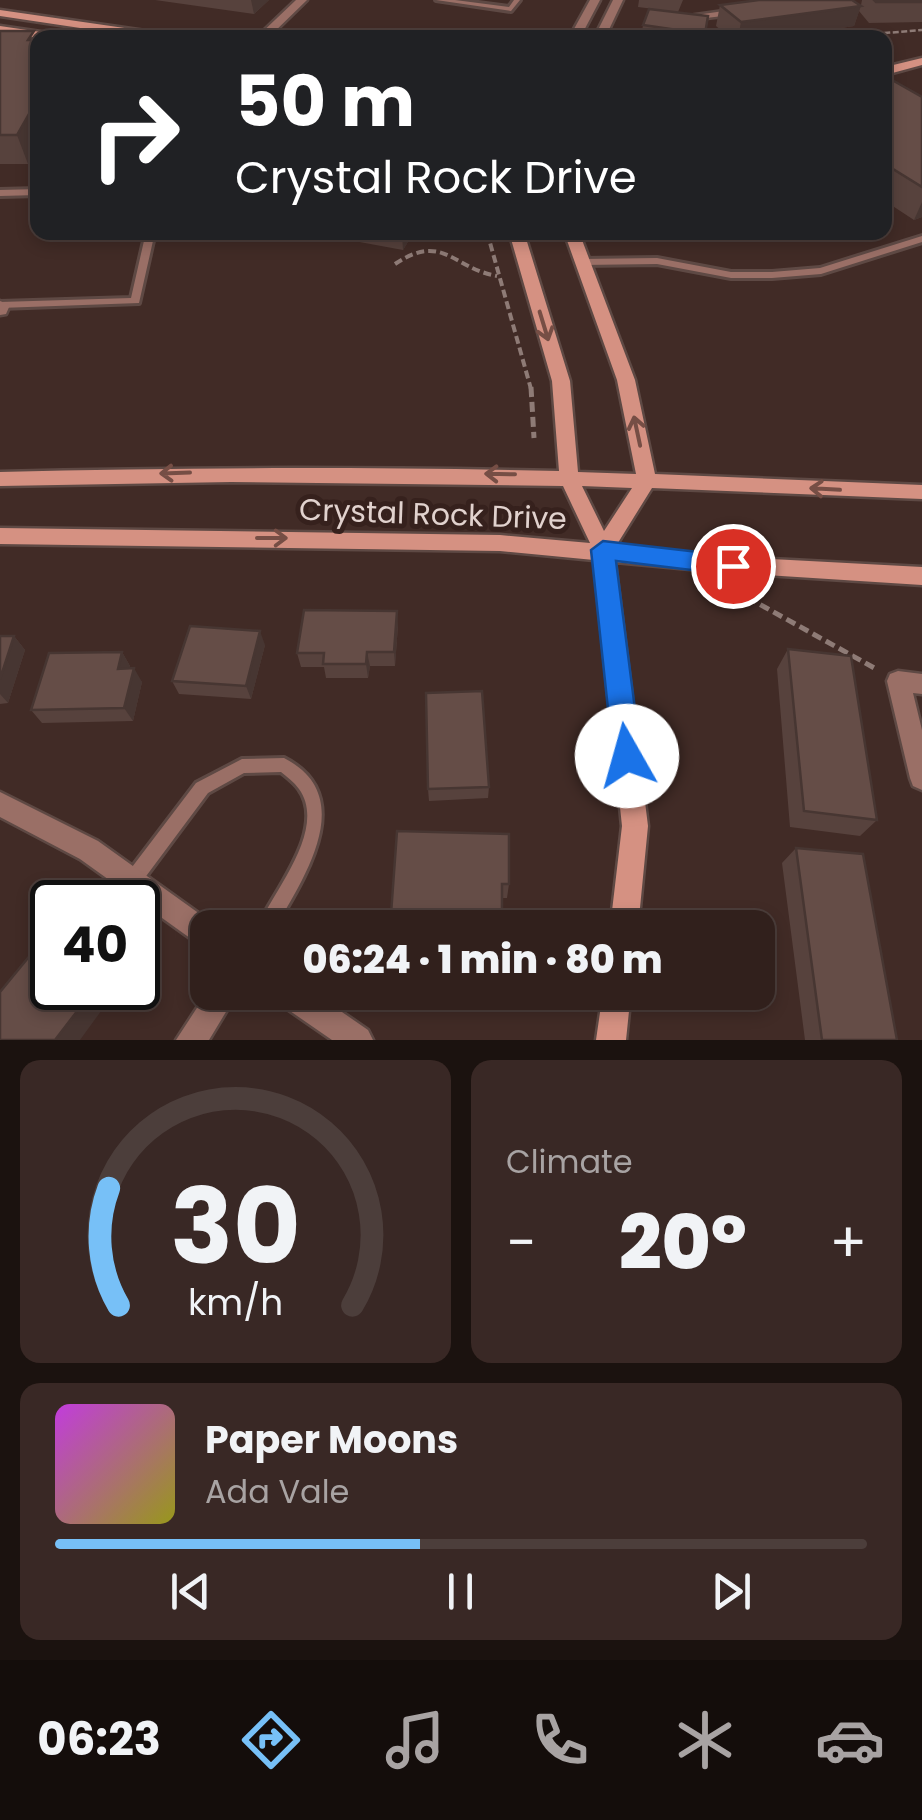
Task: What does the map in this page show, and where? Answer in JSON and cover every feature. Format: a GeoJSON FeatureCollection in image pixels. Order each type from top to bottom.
{"type":"FeatureCollection","features":[{"type":"Feature","properties":{"kind":"street"},"geometry":{"type":"LineString","coordinates":[[270,30],[302,0]]}},
{"type":"Feature","properties":{"kind":"street"},"geometry":{"type":"LineString","coordinates":[[579,30],[596,0]]}},
{"type":"Feature","properties":{"kind":"street"},"geometry":{"type":"LineString","coordinates":[[603,30],[618,0]]}},
{"type":"Feature","properties":{"kind":"street"},"geometry":{"type":"LineString","coordinates":[[706,0],[715,14]]}},
{"type":"Feature","properties":{"kind":"street"},"geometry":{"type":"LineString","coordinates":[[665,17],[768,9]]}},
{"type":"Feature","properties":{"kind":"street"},"geometry":{"type":"LineString","coordinates":[[0,14],[115,30]]}},
{"type":"Feature","properties":{"kind":"street"},"geometry":{"type":"LineString","coordinates":[[0,30],[30,34]]}},
{"type":"Feature","properties":{"kind":"street"},"geometry":{"type":"LineString","coordinates":[[892,56],[922,60]]}},
{"type":"Feature","properties":{"kind":"street"},"geometry":{"type":"LineString","coordinates":[[892,68],[922,60]]}},
{"type":"Feature","properties":{"kind":"street"},"geometry":{"type":"LineString","coordinates":[[518,240],[561,381],[569,478],[603,550],[635,826],[626,910]]}},
{"type":"Feature","properties":{"kind":"street"},"geometry":{"type":"LineString","coordinates":[[574,240],[626,380],[647,480],[603,550]]}},
{"type":"Feature","properties":{"kind":"street","name":"Crystal Rock Drive"},"geometry":{"type":"LineString","coordinates":[[0,479],[222,471],[647,480],[922,492]]}},
{"type":"Feature","properties":{"kind":"street","name":"Crystal Rock Drive"},"geometry":{"type":"LineString","coordinates":[[0,536],[358,539],[603,550],[733,566],[922,576]]}},
{"type":"Feature","properties":{"kind":"street"},"geometry":{"type":"LineString","coordinates":[[910,682],[922,778]]}},
{"type":"Feature","properties":{"kind":"street"},"geometry":{"type":"LineString","coordinates":[[0,804],[89,850],[131,880]]}},
{"type":"Feature","properties":{"kind":"street"},"geometry":{"type":"LineString","coordinates":[[160,902],[190,924]]}},
{"type":"Feature","properties":{"kind":"street"},"geometry":{"type":"LineString","coordinates":[[191,1040],[212,1010]]}},
{"type":"Feature","properties":{"kind":"street"},"geometry":{"type":"LineString","coordinates":[[314,1010],[358,1040]]}},
{"type":"Feature","properties":{"kind":"street"},"geometry":{"type":"LineString","coordinates":[[610,1040],[614,1010]]}},
{"type":"Feature","properties":{"kind":"lane"},"geometry":{"type":"LineString","coordinates":[[439,0],[510,9],[517,0]]}},
{"type":"Feature","properties":{"kind":"lane"},"geometry":{"type":"LineString","coordinates":[[0,193],[30,192]]}},
{"type":"Feature","properties":{"kind":"lane"},"geometry":{"type":"LineString","coordinates":[[582,262],[657,261],[731,275],[772,275],[822,271],[922,239]]}},
{"type":"Feature","properties":{"kind":"lane"},"geometry":{"type":"LineString","coordinates":[[1,307],[135,301],[150,240]]}},
{"type":"Feature","properties":{"kind":"lane"},"geometry":{"type":"LineString","coordinates":[[133,880],[202,788],[242,766],[284,765],[307,787],[316,826],[274,910]]}},
{"type":"Feature","properties":{"kind":"path"},"geometry":{"type":"LineString","coordinates":[[892,32],[922,30]]}},
{"type":"Feature","properties":{"kind":"path"},"geometry":{"type":"LineString","coordinates":[[488,240],[531,382],[534,438]]}},
{"type":"Feature","properties":{"kind":"path"},"geometry":{"type":"LineString","coordinates":[[396,264],[409,253],[450,251],[485,276],[497,276]]}},
{"type":"Feature","properties":{"kind":"path"},"geometry":{"type":"LineString","coordinates":[[726,586],[910,682]]}},
{"type":"Feature","properties":{"kind":"building"},"geometry":{"type":"Polygon","coordinates":[[[759,0],[852,0],[861,6],[741,22],[720,5],[759,0]]]}},
{"type":"Feature","properties":{"kind":"building"},"geometry":{"type":"Polygon","coordinates":[[[922,0],[922,2],[876,2],[922,0]]]}},
{"type":"Feature","properties":{"kind":"building"},"geometry":{"type":"Polygon","coordinates":[[[649,9],[708,16],[706,30],[643,25],[649,9]]]}},
{"type":"Feature","properties":{"kind":"building"},"geometry":{"type":"Polygon","coordinates":[[[0,31],[30,31],[30,112],[17,135],[0,135],[0,31]]]}},
{"type":"Feature","properties":{"kind":"building"},"geometry":{"type":"Polygon","coordinates":[[[892,80],[922,97],[922,187],[892,168],[892,80]]]}},
{"type":"Feature","properties":{"kind":"building"},"geometry":{"type":"Polygon","coordinates":[[[304,610],[397,611],[394,652],[367,652],[366,664],[323,664],[324,653],[297,653],[304,610]]]}},
{"type":"Feature","properties":{"kind":"building"},"geometry":{"type":"Polygon","coordinates":[[[190,626],[260,631],[246,686],[172,681],[190,626]]]}},
{"type":"Feature","properties":{"kind":"building"},"geometry":{"type":"Polygon","coordinates":[[[0,636],[14,636],[0,679],[0,636]]]}},
{"type":"Feature","properties":{"kind":"building"},"geometry":{"type":"Polygon","coordinates":[[[788,649],[851,656],[877,820],[804,811],[788,649]]]}},
{"type":"Feature","properties":{"kind":"building"},"geometry":{"type":"Polygon","coordinates":[[[122,652],[118,669],[134,668],[124,708],[31,710],[49,653],[122,652]]]}},
{"type":"Feature","properties":{"kind":"building"},"geometry":{"type":"Polygon","coordinates":[[[482,691],[489,787],[428,789],[426,693],[482,691]]]}},
{"type":"Feature","properties":{"kind":"building"},"geometry":{"type":"Polygon","coordinates":[[[397,831],[509,834],[509,884],[502,884],[502,910],[391,910],[397,831]]]}},
{"type":"Feature","properties":{"kind":"building"},"geometry":{"type":"Polygon","coordinates":[[[796,848],[863,854],[897,1040],[822,1040],[796,848]]]}},
{"type":"Feature","properties":{"kind":"building"},"geometry":{"type":"Polygon","coordinates":[[[30,955],[30,1010],[78,1010],[55,1040],[0,1040],[0,992],[30,955]]]}},
{"type":"Feature","properties":{"kind":"route"},"geometry":{"type":"LineString","coordinates":[[627,756],[603,550],[733,566]]}}]}
